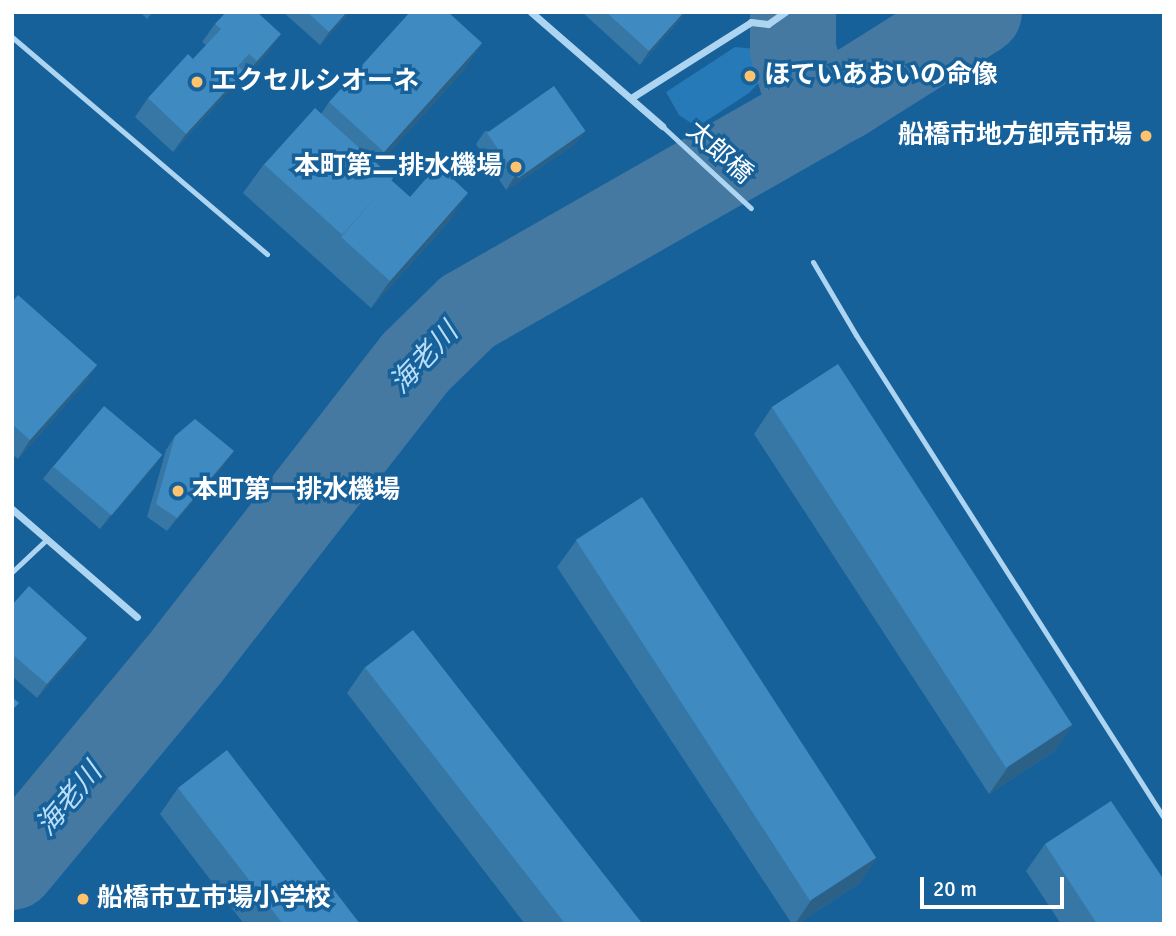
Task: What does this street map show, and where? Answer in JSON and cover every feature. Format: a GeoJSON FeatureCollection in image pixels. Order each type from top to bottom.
{"type":"FeatureCollection","features":[{"type":"Feature","properties":{"kind":"street"},"geometry":{"type":"LineString","coordinates":[[531,12],[662,126]]}},
{"type":"Feature","properties":{"kind":"street"},"geometry":{"type":"LineString","coordinates":[[631,98],[751,22],[768,24],[785,12]]}},
{"type":"Feature","properties":{"kind":"street"},"geometry":{"type":"LineString","coordinates":[[12,509],[137,617]]}},
{"type":"Feature","properties":{"kind":"lane"},"geometry":{"type":"LineString","coordinates":[[12,37],[267,254]]}},
{"type":"Feature","properties":{"kind":"lane","name":"太郎橋"},"geometry":{"type":"LineString","coordinates":[[662,126],[751,208]]}},
{"type":"Feature","properties":{"kind":"lane"},"geometry":{"type":"LineString","coordinates":[[813,262],[856,335],[1164,818]]}},
{"type":"Feature","properties":{"kind":"lane"},"geometry":{"type":"LineString","coordinates":[[12,572],[47,539]]}},
{"type":"Feature","properties":{"kind":"shaded area"},"geometry":{"type":"Polygon","coordinates":[[[735,47],[767,50],[769,72],[749,93],[697,127],[679,115],[666,92],[735,47]]]}},
{"type":"Feature","properties":{"kind":"building","name":"エクセルシオーネ"},"geometry":{"type":"Polygon","coordinates":[[[226,12],[257,12],[281,34],[257,61],[249,54],[238,66],[244,71],[186,134],[148,98],[188,54],[193,59],[221,29],[215,24],[226,12]]]}},
{"type":"Feature","properties":{"kind":"building"},"geometry":{"type":"Polygon","coordinates":[[[307,12],[347,12],[329,32],[307,12]]]}},
{"type":"Feature","properties":{"kind":"building"},"geometry":{"type":"Polygon","coordinates":[[[410,12],[448,12],[482,43],[384,152],[329,102],[410,12]]]}},
{"type":"Feature","properties":{"kind":"building"},"geometry":{"type":"Polygon","coordinates":[[[606,12],[684,12],[649,51],[606,12]]]}},
{"type":"Feature","properties":{"kind":"building","name":"本町第二排水機場"},"geometry":{"type":"Polygon","coordinates":[[[554,86],[586,131],[518,178],[487,133],[554,86]]]}},
{"type":"Feature","properties":{"kind":"building"},"geometry":{"type":"Polygon","coordinates":[[[315,108],[393,178],[342,235],[264,164],[315,108]]]}},
{"type":"Feature","properties":{"kind":"building"},"geometry":{"type":"Polygon","coordinates":[[[438,165],[468,193],[390,281],[341,237],[391,180],[410,197],[438,165]]]}},
{"type":"Feature","properties":{"kind":"building"},"geometry":{"type":"Polygon","coordinates":[[[18,295],[97,365],[30,440],[12,424],[12,302],[18,295]]]}},
{"type":"Feature","properties":{"kind":"building"},"geometry":{"type":"Polygon","coordinates":[[[838,364],[1072,725],[1006,768],[772,407],[838,364]]]}},
{"type":"Feature","properties":{"kind":"building"},"geometry":{"type":"Polygon","coordinates":[[[104,406],[162,455],[111,515],[53,467],[104,406]]]}},
{"type":"Feature","properties":{"kind":"building","name":"本町第一排水機場"},"geometry":{"type":"Polygon","coordinates":[[[195,419],[234,451],[177,518],[156,504],[175,436],[195,419]]]}},
{"type":"Feature","properties":{"kind":"building"},"geometry":{"type":"Polygon","coordinates":[[[642,497],[876,858],[810,901],[576,540],[642,497]]]}},
{"type":"Feature","properties":{"kind":"building"},"geometry":{"type":"Polygon","coordinates":[[[29,586],[87,638],[47,684],[12,654],[12,605],[29,586]]]}},
{"type":"Feature","properties":{"kind":"building"},"geometry":{"type":"Polygon","coordinates":[[[413,630],[642,923],[565,924],[365,668],[413,630]]]}},
{"type":"Feature","properties":{"kind":"building"},"geometry":{"type":"Polygon","coordinates":[[[12,697],[19,703],[12,710],[12,697]]]}},
{"type":"Feature","properties":{"kind":"building"},"geometry":{"type":"Polygon","coordinates":[[[227,750],[360,924],[283,924],[178,788],[227,750]]]}},
{"type":"Feature","properties":{"kind":"building"},"geometry":{"type":"Polygon","coordinates":[[[1111,801],[1164,880],[1164,924],[1097,924],[1045,844],[1111,801]]]}},
{"type":"Feature","properties":{"kind":"waterway"},"geometry":{"type":"LineString","coordinates":[[793,12],[793,51],[813,115]]}},
{"type":"Feature","properties":{"kind":"waterway","name":"海老川"},"geometry":{"type":"LineString","coordinates":[[12,867],[187,656],[415,363],[467,312],[841,99],[979,12]]}},
{"type":"Feature","properties":{"kind":"place","name":"ほていあおいの命像"},"geometry":{"type":"Point","coordinates":[750,76]}},
{"type":"Feature","properties":{"kind":"place","name":"エクセルシオーネ"},"geometry":{"type":"Point","coordinates":[197,82]}},
{"type":"Feature","properties":{"kind":"place","name":"船橋市地方卸売市場"},"geometry":{"type":"Point","coordinates":[1146,136]}},
{"type":"Feature","properties":{"kind":"place","name":"本町第二排水機場"},"geometry":{"type":"Point","coordinates":[516,167]}},
{"type":"Feature","properties":{"kind":"place","name":"本町第一排水機場"},"geometry":{"type":"Point","coordinates":[178,491]}},
{"type":"Feature","properties":{"kind":"place","name":"船橋市立市場小学校"},"geometry":{"type":"Point","coordinates":[83,899]}}]}
